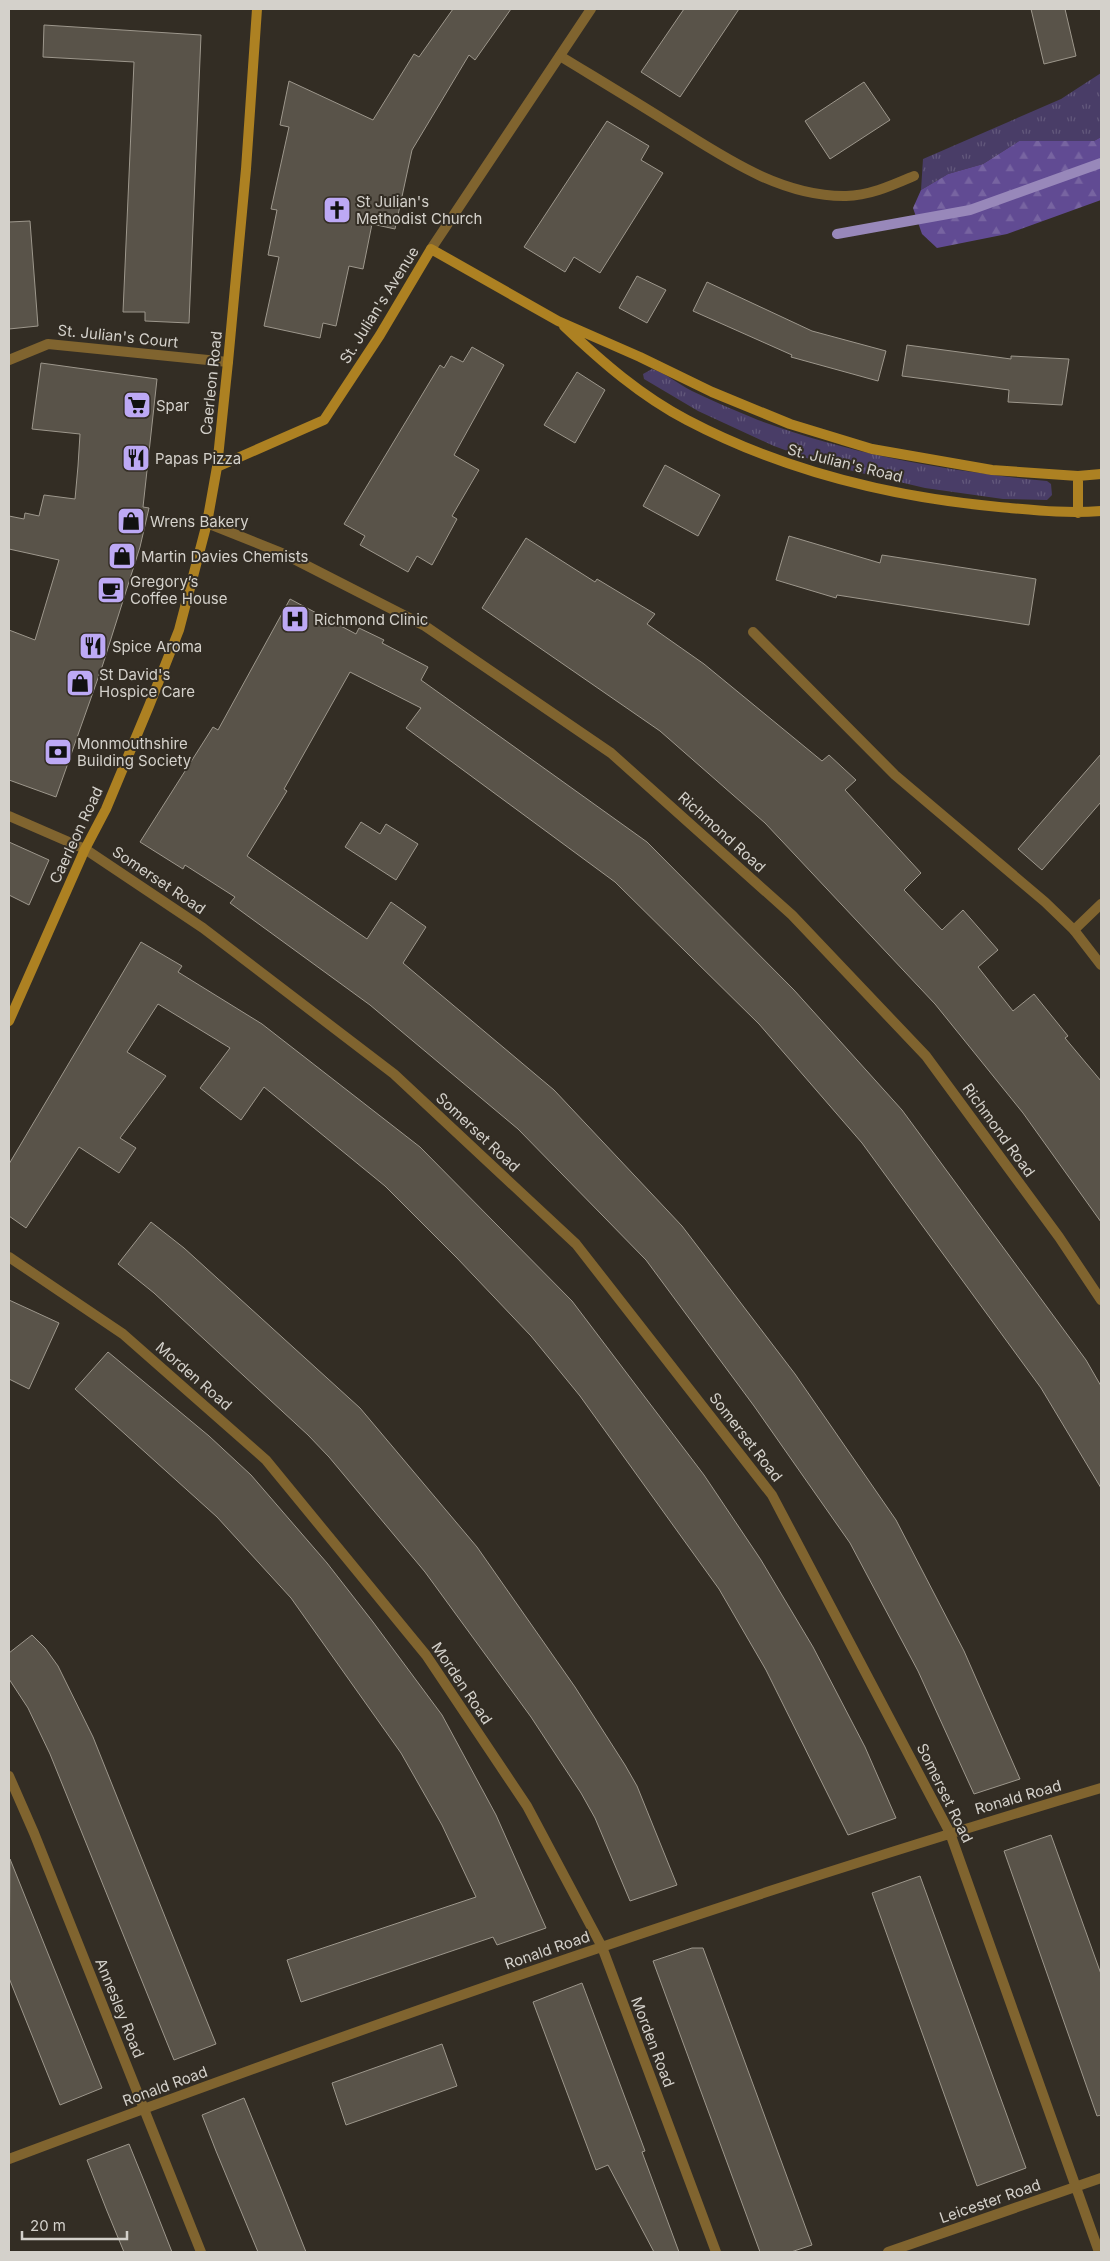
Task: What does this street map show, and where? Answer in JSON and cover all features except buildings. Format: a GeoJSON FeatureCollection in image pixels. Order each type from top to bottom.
{"type":"FeatureCollection","features":[{"type":"Feature","properties":{"kind":"street","name":"Caerleon Road"},"geometry":{"type":"LineString","coordinates":[[9,1021],[85,850],[106,809],[179,630],[208,523],[217,467],[228,362],[246,169],[258,9]]}},
{"type":"Feature","properties":{"kind":"street","name":"St. Julian's Avenue"},"geometry":{"type":"LineString","coordinates":[[217,467],[324,420],[380,334],[431,250],[591,9]]}},
{"type":"Feature","properties":{"kind":"street"},"geometry":{"type":"LineString","coordinates":[[560,56],[726,159],[768,179],[808,194],[847,196],[879,190],[914,176]]}},
{"type":"Feature","properties":{"kind":"street","name":"St. Julian's Road"},"geometry":{"type":"LineString","coordinates":[[431,250],[558,320],[712,392],[800,427],[882,450],[992,470],[1078,476],[1101,474]]}},
{"type":"Feature","properties":{"kind":"street","name":"St. Julian's Road"},"geometry":{"type":"LineString","coordinates":[[558,320],[618,376],[686,420],[785,464],[870,487],[949,502],[1078,513],[1101,511]]}},
{"type":"Feature","properties":{"kind":"street","name":"St. Julian's Court"},"geometry":{"type":"LineString","coordinates":[[9,360],[48,344],[228,362]]}},
{"type":"Feature","properties":{"kind":"street"},"geometry":{"type":"LineString","coordinates":[[1078,476],[1078,513]]}},
{"type":"Feature","properties":{"kind":"street","name":"Richmond Road"},"geometry":{"type":"LineString","coordinates":[[208,523],[284,554],[425,626],[611,753],[792,915],[926,1056],[1059,1237],[1101,1300]]}},
{"type":"Feature","properties":{"kind":"street"},"geometry":{"type":"LineString","coordinates":[[753,632],[895,776],[1045,902],[1074,930],[1101,965]]}},
{"type":"Feature","properties":{"kind":"street","name":"Somerset Road"},"geometry":{"type":"LineString","coordinates":[[9,816],[85,850],[203,928],[394,1074],[576,1244],[772,1495],[950,1833],[1078,2186],[1099,2252]]}},
{"type":"Feature","properties":{"kind":"street"},"geometry":{"type":"LineString","coordinates":[[1074,930],[1101,904]]}},
{"type":"Feature","properties":{"kind":"street","name":"Morden Road"},"geometry":{"type":"LineString","coordinates":[[9,1256],[123,1334],[266,1460],[426,1655],[527,1806],[602,1947],[716,2252]]}},
{"type":"Feature","properties":{"kind":"street","name":"Annesley Road"},"geometry":{"type":"LineString","coordinates":[[9,1776],[201,2252]]}},
{"type":"Feature","properties":{"kind":"street","name":"Ronald Road"},"geometry":{"type":"LineString","coordinates":[[9,2160],[144,2109],[602,1947],[950,1833],[1101,1788]]}},
{"type":"Feature","properties":{"kind":"street","name":"Leicester Road"},"geometry":{"type":"LineString","coordinates":[[888,2252],[1101,2178]]}},
{"type":"Feature","properties":{"kind":"green space"},"geometry":{"type":"Polygon","coordinates":[[[1101,73],[1101,137],[1094,141],[1019,141],[983,164],[948,174],[921,190],[923,159],[1061,99],[1101,73]]]}},
{"type":"Feature","properties":{"kind":"green space"},"geometry":{"type":"Polygon","coordinates":[[[1101,137],[1101,200],[1007,234],[937,248],[922,234],[913,208],[921,190],[948,174],[983,164],[1019,141],[1094,141],[1101,137]]]}},
{"type":"Feature","properties":{"kind":"green space"},"geometry":{"type":"Polygon","coordinates":[[[652,369],[716,402],[758,420],[793,432],[865,452],[937,467],[1047,481],[1051,484],[1052,495],[1047,500],[1003,499],[925,488],[823,464],[774,446],[698,411],[644,379],[643,374],[652,369]]]}},
{"type":"Feature","properties":{"kind":"waterway"},"geometry":{"type":"LineString","coordinates":[[837,234],[970,210],[1101,163]]}},
{"type":"Feature","properties":{"kind":"place","name":"St Julian's Methodist Church"},"geometry":{"type":"Point","coordinates":[337,210]}},
{"type":"Feature","properties":{"kind":"place","name":"Spar"},"geometry":{"type":"Point","coordinates":[137,405]}},
{"type":"Feature","properties":{"kind":"place","name":"Papas Pizza"},"geometry":{"type":"Point","coordinates":[136,458]}},
{"type":"Feature","properties":{"kind":"place","name":"Wrens Bakery"},"geometry":{"type":"Point","coordinates":[131,521]}},
{"type":"Feature","properties":{"kind":"place","name":"Martin Davies Chemists"},"geometry":{"type":"Point","coordinates":[122,556]}},
{"type":"Feature","properties":{"kind":"place","name":"Gregory’s Coffee House"},"geometry":{"type":"Point","coordinates":[111,590]}},
{"type":"Feature","properties":{"kind":"place","name":"Richmond Clinic"},"geometry":{"type":"Point","coordinates":[295,619]}},
{"type":"Feature","properties":{"kind":"place","name":"Spice Aroma"},"geometry":{"type":"Point","coordinates":[93,646]}},
{"type":"Feature","properties":{"kind":"place","name":"St David's Hospice Care"},"geometry":{"type":"Point","coordinates":[80,683]}},
{"type":"Feature","properties":{"kind":"place","name":"Monmouthshire Building Society"},"geometry":{"type":"Point","coordinates":[58,752]}}]}
